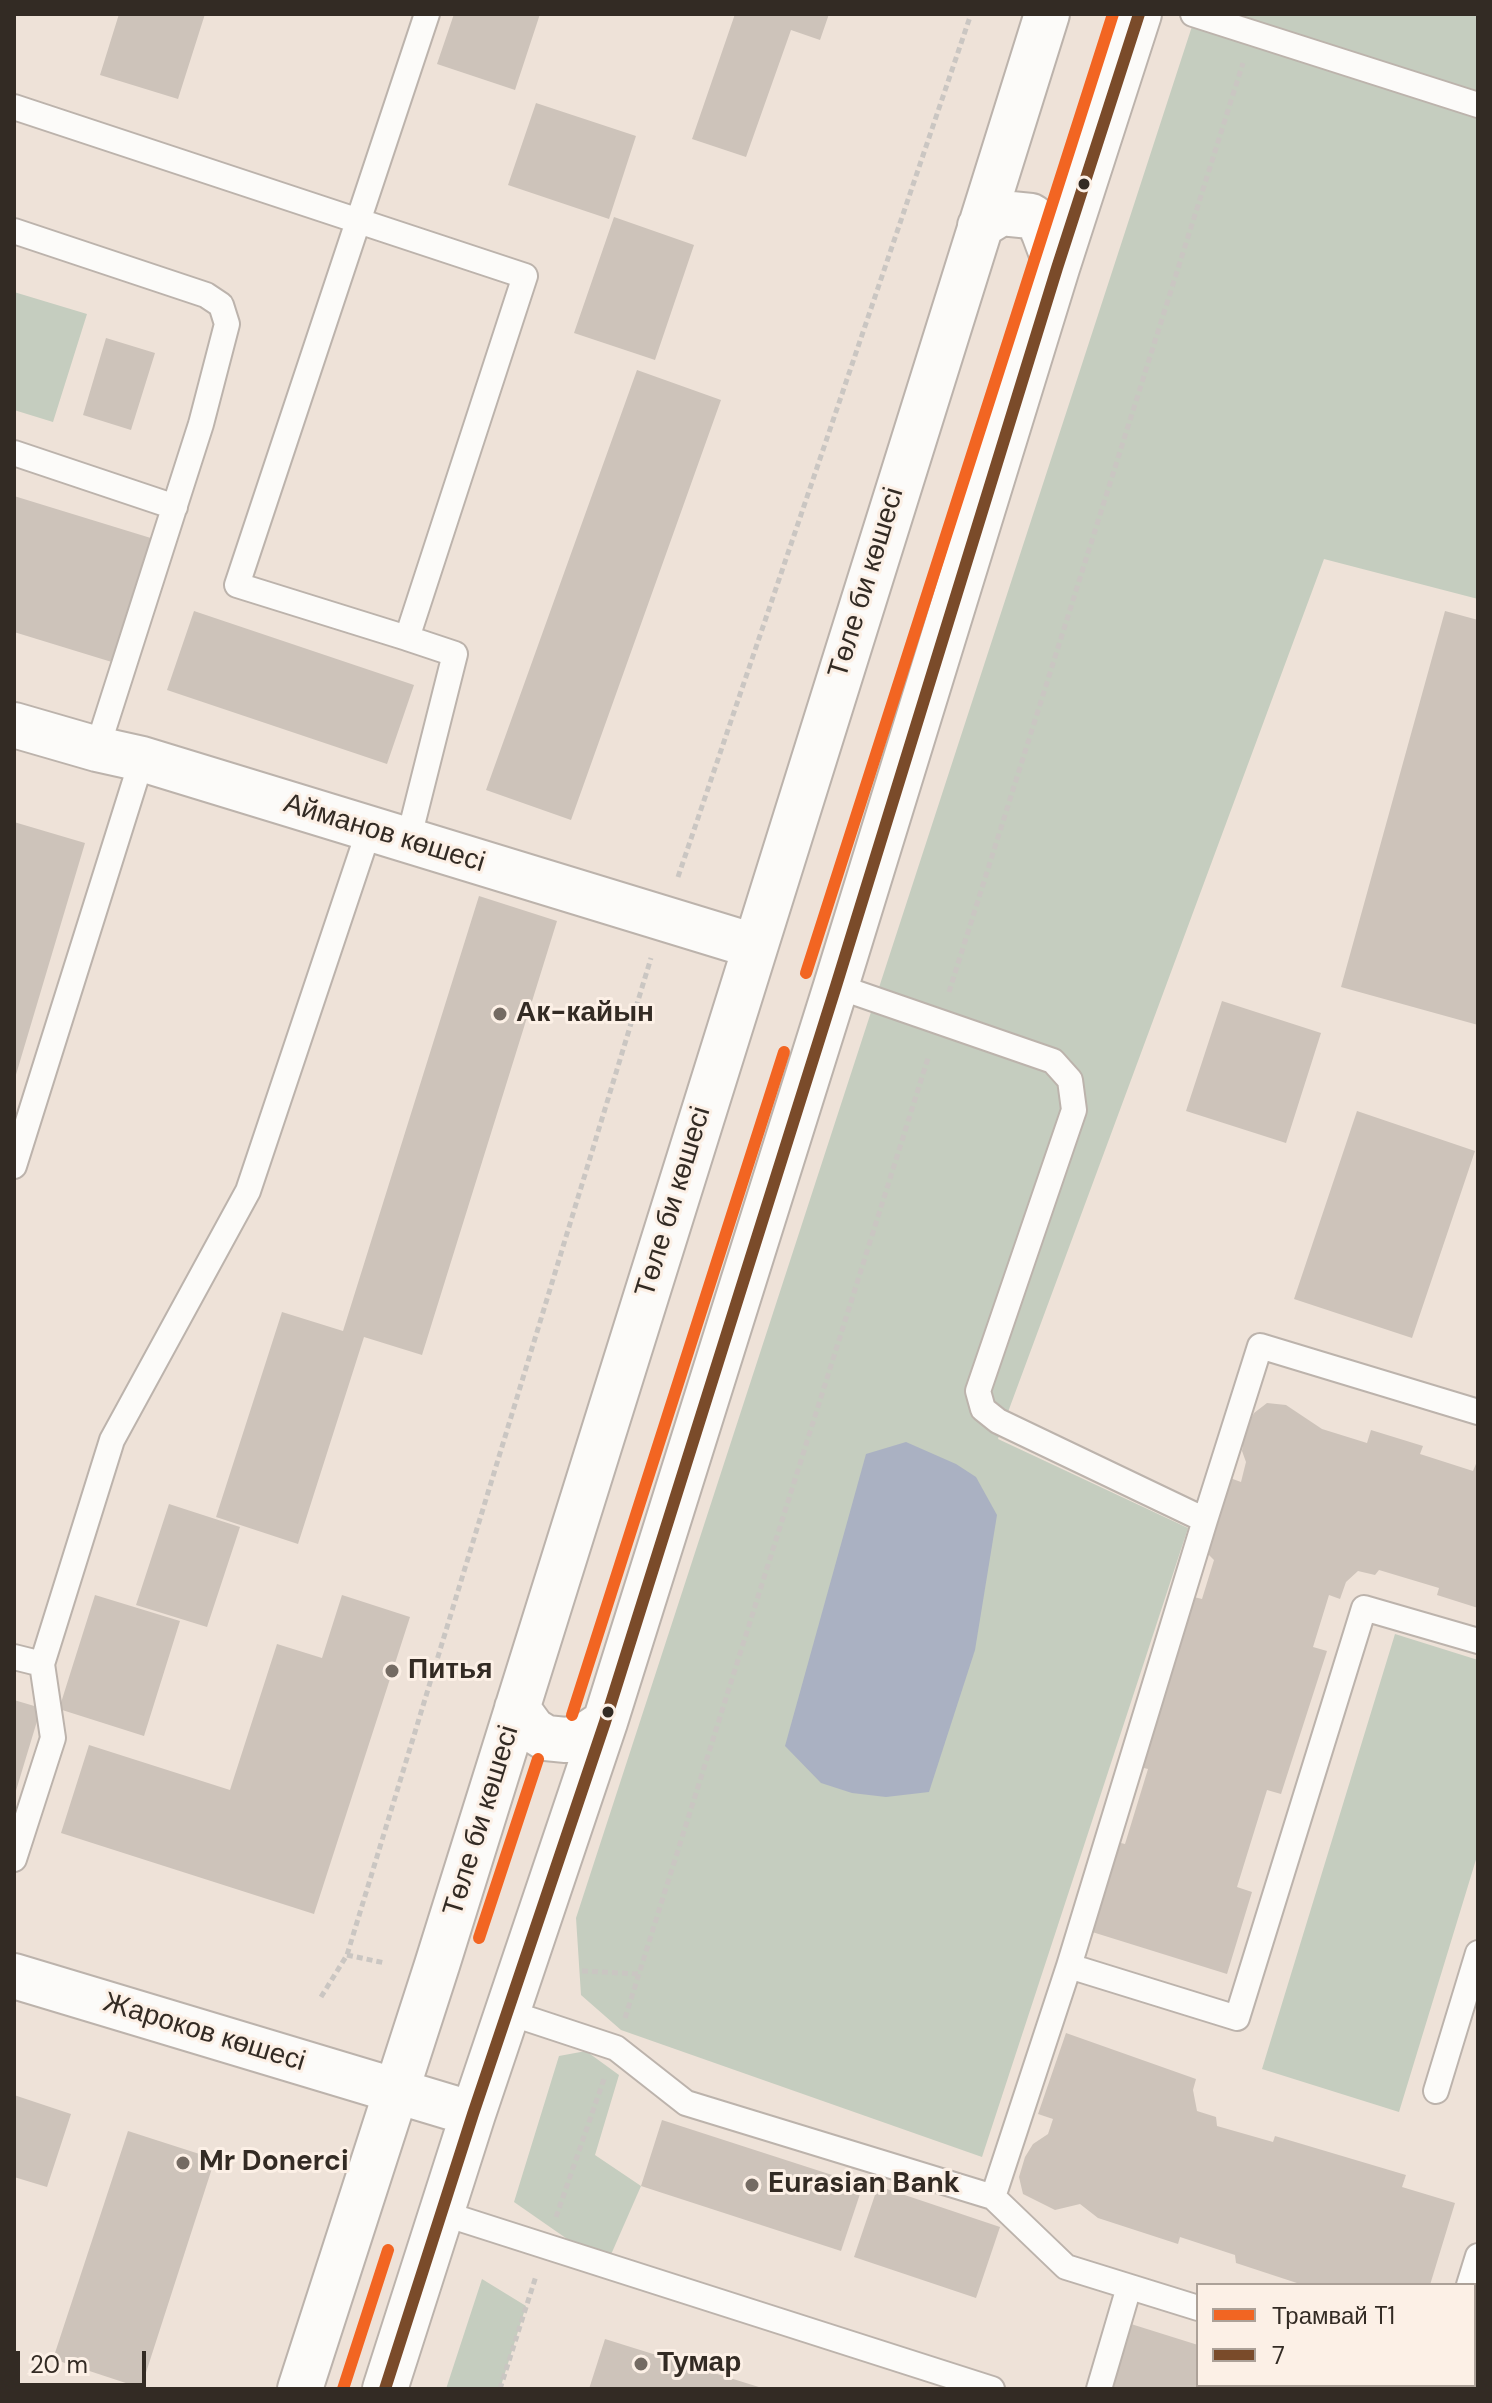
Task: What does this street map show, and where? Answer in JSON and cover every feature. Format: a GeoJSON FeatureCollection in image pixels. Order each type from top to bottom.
{"type":"FeatureCollection","features":[{"type":"Feature","properties":{"kind":"main road","name":"Төле би көшесі"},"geometry":{"type":"LineString","coordinates":[[300,2389],[517,1708],[1047,14]]}},
{"type":"Feature","properties":{"kind":"main road"},"geometry":{"type":"LineString","coordinates":[[385,2389],[473,2114],[605,1722],[1057,268],[1139,14]]}},
{"type":"Feature","properties":{"kind":"main road"},"geometry":{"type":"LineString","coordinates":[[980,226],[1001,213],[1031,216],[1039,222],[1057,268]]}},
{"type":"Feature","properties":{"kind":"main road","name":"Айманов көшесі"},"geometry":{"type":"LineString","coordinates":[[14,725],[142,759],[754,946]]}},
{"type":"Feature","properties":{"kind":"main road"},"geometry":{"type":"LineString","coordinates":[[517,1708],[533,1730],[546,1738],[566,1740],[584,1736],[605,1722]]}},
{"type":"Feature","properties":{"kind":"main road","name":"Жароков көшесі"},"geometry":{"type":"LineString","coordinates":[[14,1976],[473,2114]]}},
{"type":"Feature","properties":{"kind":"lane"},"geometry":{"type":"LineString","coordinates":[[14,1859],[53,1738],[42,1664],[112,1440],[248,1191],[388,835],[455,654],[237,585],[427,14]]}},
{"type":"Feature","properties":{"kind":"lane"},"geometry":{"type":"LineString","coordinates":[[1193,14],[1478,105]]}},
{"type":"Feature","properties":{"kind":"lane"},"geometry":{"type":"LineString","coordinates":[[14,107],[525,276],[407,638]]}},
{"type":"Feature","properties":{"kind":"lane"},"geometry":{"type":"LineString","coordinates":[[14,231],[206,295],[221,305],[227,324],[201,424],[97,749]]}},
{"type":"Feature","properties":{"kind":"lane"},"geometry":{"type":"LineString","coordinates":[[14,453],[175,507]]}},
{"type":"Feature","properties":{"kind":"lane"},"geometry":{"type":"LineString","coordinates":[[14,1166],[142,759]]}},
{"type":"Feature","properties":{"kind":"lane"},"geometry":{"type":"LineString","coordinates":[[836,986],[1053,1061],[1070,1080],[1074,1110],[978,1391],[983,1409],[998,1421],[1205,1520]]}},
{"type":"Feature","properties":{"kind":"lane"},"geometry":{"type":"LineString","coordinates":[[993,2197],[1069,1966],[1260,1346],[1478,1412]]}},
{"type":"Feature","properties":{"kind":"lane"},"geometry":{"type":"LineString","coordinates":[[1069,1966],[1237,2018],[1364,1608],[1478,1641]]}},
{"type":"Feature","properties":{"kind":"lane"},"geometry":{"type":"LineString","coordinates":[[14,1657],[42,1664]]}},
{"type":"Feature","properties":{"kind":"lane"},"geometry":{"type":"LineString","coordinates":[[1436,2091],[1478,1953]]}},
{"type":"Feature","properties":{"kind":"lane"},"geometry":{"type":"LineString","coordinates":[[507,2012],[616,2048],[686,2103],[993,2197],[1066,2267],[1196,2307]]}},
{"type":"Feature","properties":{"kind":"lane"},"geometry":{"type":"LineString","coordinates":[[442,2213],[992,2389]]}},
{"type":"Feature","properties":{"kind":"lane"},"geometry":{"type":"LineString","coordinates":[[1470,2283],[1478,2256]]}},
{"type":"Feature","properties":{"kind":"lane"},"geometry":{"type":"LineString","coordinates":[[1099,2389],[1129,2287]]}},
{"type":"Feature","properties":{"kind":"path"},"geometry":{"type":"LineString","coordinates":[[321,1997],[347,1955],[663,918],[971,14]]}},
{"type":"Feature","properties":{"kind":"path"},"geometry":{"type":"LineString","coordinates":[[347,1955],[385,1963]]}},
{"type":"Feature","properties":{"kind":"path"},"geometry":{"type":"LineString","coordinates":[[582,1971],[639,1974]]}},
{"type":"Feature","properties":{"kind":"green space"},"geometry":{"type":"Polygon","coordinates":[[[1196,14],[1478,14],[1478,599],[1324,559],[998,1439],[1188,1528],[982,2157],[621,2030],[581,1995],[576,1918],[1196,14]]]}},
{"type":"Feature","properties":{"kind":"green space"},"geometry":{"type":"Polygon","coordinates":[[[14,292],[87,314],[53,422],[14,410],[14,292]]]}},
{"type":"Feature","properties":{"kind":"green space"},"geometry":{"type":"Polygon","coordinates":[[[1395,1634],[1478,1660],[1478,1853],[1399,2112],[1262,2069],[1395,1634]]]}},
{"type":"Feature","properties":{"kind":"green space"},"geometry":{"type":"Polygon","coordinates":[[[586,2051],[619,2075],[595,2155],[641,2186],[606,2266],[514,2202],[559,2056],[586,2051]]]}},
{"type":"Feature","properties":{"kind":"green space"},"geometry":{"type":"Polygon","coordinates":[[[482,2279],[526,2306],[500,2389],[446,2389],[482,2279]]]}},
{"type":"Feature","properties":{"kind":"water"},"geometry":{"type":"Polygon","coordinates":[[[906,1442],[956,1464],[976,1477],[997,1515],[975,1650],[929,1792],[886,1797],[852,1793],[821,1783],[785,1746],[866,1454],[906,1442]]]}},
{"type":"Feature","properties":{"kind":"building"},"geometry":{"type":"Polygon","coordinates":[[[119,14],[205,14],[178,99],[100,75],[119,14]]]}},
{"type":"Feature","properties":{"kind":"building"},"geometry":{"type":"Polygon","coordinates":[[[454,14],[540,14],[515,90],[437,64],[454,14]]]}},
{"type":"Feature","properties":{"kind":"building"},"geometry":{"type":"Polygon","coordinates":[[[735,14],[829,14],[820,40],[791,30],[746,157],[692,139],[735,14]]]}},
{"type":"Feature","properties":{"kind":"building"},"geometry":{"type":"Polygon","coordinates":[[[536,103],[636,136],[609,219],[508,185],[536,103]]]}},
{"type":"Feature","properties":{"kind":"building"},"geometry":{"type":"Polygon","coordinates":[[[614,217],[694,245],[655,360],[574,333],[614,217]]]}},
{"type":"Feature","properties":{"kind":"building"},"geometry":{"type":"Polygon","coordinates":[[[106,338],[155,353],[131,430],[83,415],[106,338]]]}},
{"type":"Feature","properties":{"kind":"building"},"geometry":{"type":"Polygon","coordinates":[[[637,370],[721,400],[571,820],[486,790],[637,370]]]}},
{"type":"Feature","properties":{"kind":"building"},"geometry":{"type":"Polygon","coordinates":[[[14,496],[154,539],[115,663],[14,632],[14,496]]]}},
{"type":"Feature","properties":{"kind":"building"},"geometry":{"type":"Polygon","coordinates":[[[194,611],[414,685],[387,764],[167,690],[194,611]]]}},
{"type":"Feature","properties":{"kind":"building"},"geometry":{"type":"Polygon","coordinates":[[[1445,611],[1478,620],[1478,1025],[1341,987],[1445,611]]]}},
{"type":"Feature","properties":{"kind":"building"},"geometry":{"type":"Polygon","coordinates":[[[14,822],[85,843],[15,1078],[14,1078],[14,822]]]}},
{"type":"Feature","properties":{"kind":"building"},"geometry":{"type":"Polygon","coordinates":[[[479,896],[557,921],[422,1355],[364,1337],[298,1544],[216,1517],[282,1312],[343,1331],[479,896]]]}},
{"type":"Feature","properties":{"kind":"building"},"geometry":{"type":"Polygon","coordinates":[[[1222,1001],[1321,1033],[1286,1143],[1186,1111],[1222,1001]]]}},
{"type":"Feature","properties":{"kind":"building"},"geometry":{"type":"Polygon","coordinates":[[[1357,1111],[1475,1151],[1412,1338],[1294,1299],[1357,1111]]]}},
{"type":"Feature","properties":{"kind":"building"},"geometry":{"type":"Polygon","coordinates":[[[1267,1403],[1286,1405],[1322,1429],[1367,1443],[1371,1430],[1423,1446],[1420,1454],[1473,1471],[1478,1459],[1478,1608],[1437,1595],[1439,1588],[1379,1570],[1375,1575],[1358,1571],[1346,1582],[1340,1599],[1329,1595],[1313,1647],[1327,1651],[1281,1794],[1267,1790],[1237,1887],[1252,1892],[1227,1974],[1089,1931],[1117,1842],[1125,1844],[1148,1769],[1136,1766],[1190,1596],[1202,1599],[1214,1560],[1207,1553],[1230,1478],[1241,1482],[1246,1462],[1242,1451],[1245,1430],[1254,1413],[1267,1403]]]}},
{"type":"Feature","properties":{"kind":"building"},"geometry":{"type":"Polygon","coordinates":[[[169,1504],[240,1527],[207,1627],[136,1605],[169,1504]]]}},
{"type":"Feature","properties":{"kind":"building"},"geometry":{"type":"Polygon","coordinates":[[[95,1595],[180,1621],[144,1736],[59,1709],[95,1595]]]}},
{"type":"Feature","properties":{"kind":"building"},"geometry":{"type":"Polygon","coordinates":[[[342,1595],[410,1617],[314,1914],[61,1833],[89,1745],[230,1790],[277,1644],[322,1658],[342,1595]]]}},
{"type":"Feature","properties":{"kind":"building"},"geometry":{"type":"Polygon","coordinates":[[[14,1700],[41,1708],[15,1794],[14,1793],[14,1700]]]}},
{"type":"Feature","properties":{"kind":"building"},"geometry":{"type":"Polygon","coordinates":[[[1066,2033],[1196,2079],[1193,2090],[1197,2111],[1216,2117],[1217,2126],[1273,2142],[1275,2136],[1406,2175],[1402,2187],[1455,2203],[1431,2283],[1297,2283],[1236,2263],[1235,2255],[1180,2237],[1178,2244],[1098,2218],[1080,2204],[1055,2210],[1023,2194],[1019,2177],[1025,2157],[1033,2144],[1048,2134],[1053,2119],[1038,2114],[1066,2033]]]}},
{"type":"Feature","properties":{"kind":"building"},"geometry":{"type":"Polygon","coordinates":[[[14,2095],[71,2114],[47,2187],[14,2177],[14,2095]]]}},
{"type":"Feature","properties":{"kind":"building","name":"Eurasian Bank"},"geometry":{"type":"Polygon","coordinates":[[[662,2120],[863,2185],[841,2251],[641,2186],[662,2120]]]}},
{"type":"Feature","properties":{"kind":"building"},"geometry":{"type":"Polygon","coordinates":[[[128,2131],[215,2159],[141,2388],[53,2359],[128,2131]]]}},
{"type":"Feature","properties":{"kind":"building"},"geometry":{"type":"Polygon","coordinates":[[[878,2186],[1000,2227],[976,2298],[854,2257],[878,2186]]]}},
{"type":"Feature","properties":{"kind":"building"},"geometry":{"type":"Polygon","coordinates":[[[1131,2324],[1196,2344],[1196,2387],[1230,2387],[1229,2389],[1110,2389],[1131,2324]]]}},
{"type":"Feature","properties":{"kind":"building","name":"Тумар"},"geometry":{"type":"Polygon","coordinates":[[[605,2339],[762,2388],[762,2389],[589,2389],[605,2339]]]}},
{"type":"Feature","properties":{"kind":"tram line","name":"T1"},"geometry":{"type":"LineString","coordinates":[[806,973],[1113,14]]}},
{"type":"Feature","properties":{"kind":"tram line","name":"T1"},"geometry":{"type":"LineString","coordinates":[[572,1715],[784,1052]]}},
{"type":"Feature","properties":{"kind":"tram line","name":"T1"},"geometry":{"type":"LineString","coordinates":[[479,1938],[538,1759]]}},
{"type":"Feature","properties":{"kind":"tram line","name":"T1"},"geometry":{"type":"LineString","coordinates":[[343,2389],[388,2250]]}},
{"type":"Feature","properties":{"kind":"transit line","name":"7"},"geometry":{"type":"LineString","coordinates":[[385,2389],[473,2114],[605,1722],[1057,268],[1139,14]]}},
{"type":"Feature","properties":{"kind":"place","name":"Ак-кайын"},"geometry":{"type":"Point","coordinates":[500,1014]}},
{"type":"Feature","properties":{"kind":"place","name":"Питья"},"geometry":{"type":"Point","coordinates":[392,1671]}},
{"type":"Feature","properties":{"kind":"place","name":"Mr Donerci"},"geometry":{"type":"Point","coordinates":[183,2163]}},
{"type":"Feature","properties":{"kind":"place","name":"Eurasian Bank"},"geometry":{"type":"Point","coordinates":[752,2185]}},
{"type":"Feature","properties":{"kind":"place","name":"Тумар"},"geometry":{"type":"Point","coordinates":[641,2364]}}]}
